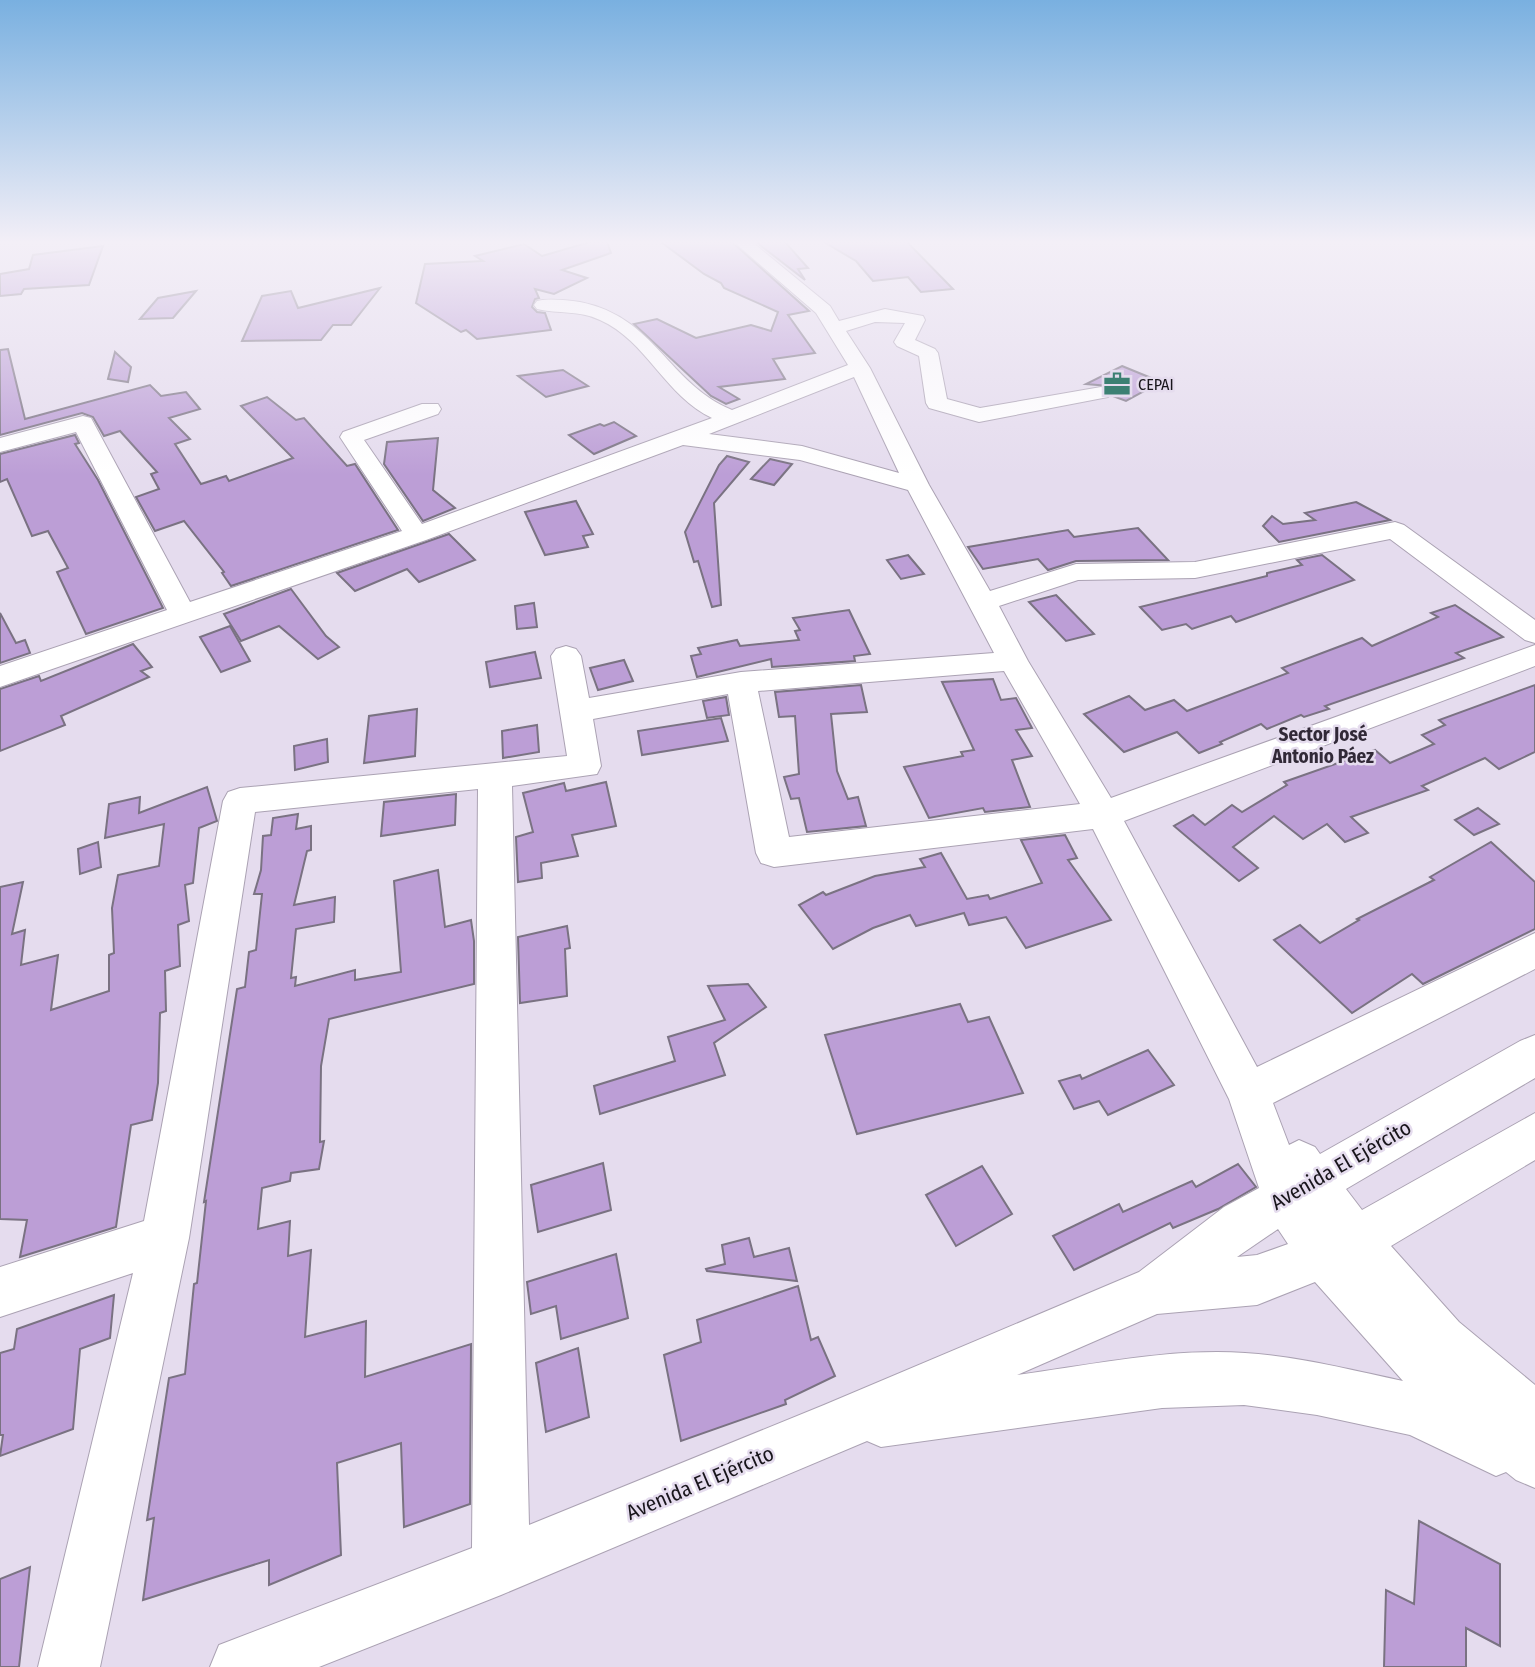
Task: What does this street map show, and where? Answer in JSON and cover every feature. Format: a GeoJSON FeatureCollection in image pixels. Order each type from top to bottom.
{"type":"FeatureCollection","features":[{"type":"Feature","properties":{"kind":"street"},"geometry":{"type":"LineString","coordinates":[[613,320],[648,346],[695,399],[705,407],[732,418]]}},
{"type":"Feature","properties":{"kind":"street"},"geometry":{"type":"LineString","coordinates":[[829,320],[860,368],[916,485],[983,602],[1013,661],[1103,815],[1299,1189],[1339,1248],[1382,1324],[1451,1393],[1535,1461]]}},
{"type":"Feature","properties":{"kind":"street"},"geometry":{"type":"LineString","coordinates":[[835,329],[862,320]]}},
{"type":"Feature","properties":{"kind":"street"},"geometry":{"type":"LineString","coordinates":[[916,320],[904,342],[928,353],[937,403],[945,407],[979,415],[1101,393]]}},
{"type":"Feature","properties":{"kind":"street"},"geometry":{"type":"LineString","coordinates":[[0,677],[182,612],[417,535],[860,368]]}},
{"type":"Feature","properties":{"kind":"street"},"geometry":{"type":"LineString","coordinates":[[417,535],[351,437],[430,409]]}},
{"type":"Feature","properties":{"kind":"street"},"geometry":{"type":"LineString","coordinates":[[0,445],[83,423],[182,612]]}},
{"type":"Feature","properties":{"kind":"street"},"geometry":{"type":"LineString","coordinates":[[680,438],[802,453],[916,485]]}},
{"type":"Feature","properties":{"kind":"street"},"geometry":{"type":"LineString","coordinates":[[983,602],[1076,572],[1195,570],[1395,530],[1535,634]]}},
{"type":"Feature","properties":{"kind":"street"},"geometry":{"type":"LineString","coordinates":[[741,682],[774,853],[1103,815],[1535,655]]}},
{"type":"Feature","properties":{"kind":"street"},"geometry":{"type":"LineString","coordinates":[[69,1667],[165,1238],[240,801],[585,766],[566,656]]}},
{"type":"Feature","properties":{"kind":"street"},"geometry":{"type":"LineString","coordinates":[[576,711],[741,682],[1013,661]]}},
{"type":"Feature","properties":{"kind":"street"},"geometry":{"type":"LineString","coordinates":[[495,775],[500,1566]]}},
{"type":"Feature","properties":{"kind":"street"},"geometry":{"type":"LineString","coordinates":[[1248,1093],[1535,950]]}},
{"type":"Feature","properties":{"kind":"street","name":"Avenida El Ejército"},"geometry":{"type":"LineString","coordinates":[[241,1667],[500,1566],[1156,1289],[1241,1224],[1535,1055]]}},
{"type":"Feature","properties":{"kind":"street","name":"Avenida El Ejército"},"geometry":{"type":"LineString","coordinates":[[1156,1289],[1257,1280],[1339,1248],[1535,1135]]}},
{"type":"Feature","properties":{"kind":"street"},"geometry":{"type":"LineString","coordinates":[[0,1292],[165,1238]]}},
{"type":"Feature","properties":{"kind":"street"},"geometry":{"type":"LineString","coordinates":[[1339,1248],[1490,1384],[1535,1418]]}},
{"type":"Feature","properties":{"kind":"street"},"geometry":{"type":"LineString","coordinates":[[836,1426],[1162,1382],[1244,1379],[1317,1389],[1415,1410],[1474,1436],[1535,1472]]}},
{"type":"Feature","properties":{"kind":"building"},"geometry":{"type":"Polygon","coordinates":[[[251,320],[355,320],[351,325],[333,325],[321,340],[242,341],[251,320]]]}},
{"type":"Feature","properties":{"kind":"building"},"geometry":{"type":"Polygon","coordinates":[[[442,320],[547,320],[551,330],[477,339],[466,330],[461,332],[442,320]]]}},
{"type":"Feature","properties":{"kind":"building"},"geometry":{"type":"Polygon","coordinates":[[[659,320],[696,338],[751,325],[771,331],[775,320],[791,320],[815,353],[773,359],[785,379],[719,387],[739,399],[726,404],[711,396],[634,324],[659,320]]]}},
{"type":"Feature","properties":{"kind":"building"},"geometry":{"type":"Polygon","coordinates":[[[8,349],[25,419],[150,385],[161,396],[186,392],[200,409],[169,418],[190,439],[175,444],[201,484],[226,476],[229,481],[293,458],[241,406],[267,397],[296,420],[304,418],[347,466],[355,464],[398,530],[231,586],[222,573],[224,572],[184,521],[155,531],[136,497],[159,489],[151,474],[157,472],[120,431],[104,436],[93,417],[82,413],[0,435],[0,350],[8,349]]]}},
{"type":"Feature","properties":{"kind":"building"},"geometry":{"type":"Polygon","coordinates":[[[115,352],[131,367],[128,382],[108,379],[115,352]]]}},
{"type":"Feature","properties":{"kind":"building"},"geometry":{"type":"Polygon","coordinates":[[[1122,366],[1161,382],[1126,401],[1113,396],[1114,391],[1109,386],[1086,384],[1122,366]]]}},
{"type":"Feature","properties":{"kind":"building"},"geometry":{"type":"Polygon","coordinates":[[[563,370],[588,386],[546,397],[518,376],[563,370]]]}},
{"type":"Feature","properties":{"kind":"building"},"geometry":{"type":"Polygon","coordinates":[[[614,422],[636,436],[594,454],[569,435],[600,424],[604,426],[614,422]]]}},
{"type":"Feature","properties":{"kind":"building"},"geometry":{"type":"Polygon","coordinates":[[[75,435],[79,443],[75,444],[98,480],[163,608],[86,634],[57,572],[68,568],[48,531],[32,536],[7,479],[0,482],[0,454],[75,435]]]}},
{"type":"Feature","properties":{"kind":"building"},"geometry":{"type":"Polygon","coordinates":[[[438,438],[433,490],[455,508],[423,521],[384,464],[387,442],[438,438]]]}},
{"type":"Feature","properties":{"kind":"building"},"geometry":{"type":"Polygon","coordinates":[[[727,456],[749,462],[714,503],[721,605],[712,607],[698,561],[694,562],[685,532],[719,465],[727,456]]]}},
{"type":"Feature","properties":{"kind":"building"},"geometry":{"type":"Polygon","coordinates":[[[770,459],[792,464],[774,485],[751,479],[770,459]]]}},
{"type":"Feature","properties":{"kind":"building"},"geometry":{"type":"Polygon","coordinates":[[[576,501],[593,534],[583,536],[588,547],[545,555],[525,512],[576,501]]]}},
{"type":"Feature","properties":{"kind":"building"},"geometry":{"type":"Polygon","coordinates":[[[1356,502],[1390,520],[1279,542],[1263,526],[1272,516],[1283,524],[1315,520],[1305,513],[1356,502]]]}},
{"type":"Feature","properties":{"kind":"building"},"geometry":{"type":"Polygon","coordinates":[[[1138,528],[1168,560],[1076,561],[1048,570],[1038,559],[983,569],[968,547],[1068,530],[1074,537],[1138,528]]]}},
{"type":"Feature","properties":{"kind":"building"},"geometry":{"type":"Polygon","coordinates":[[[449,534],[475,560],[419,582],[407,569],[355,591],[337,573],[449,534]]]}},
{"type":"Feature","properties":{"kind":"building"},"geometry":{"type":"Polygon","coordinates":[[[908,555],[924,574],[901,579],[887,560],[908,555]]]}},
{"type":"Feature","properties":{"kind":"building"},"geometry":{"type":"Polygon","coordinates":[[[1322,555],[1354,580],[1236,622],[1231,616],[1192,629],[1186,624],[1162,630],[1140,607],[1267,576],[1267,573],[1302,565],[1297,560],[1322,555]]]}},
{"type":"Feature","properties":{"kind":"building"},"geometry":{"type":"Polygon","coordinates":[[[291,589],[326,636],[339,647],[318,659],[279,626],[241,641],[224,614],[291,589]]]}},
{"type":"Feature","properties":{"kind":"building"},"geometry":{"type":"Polygon","coordinates":[[[1056,595],[1094,634],[1066,641],[1029,602],[1056,595]]]}},
{"type":"Feature","properties":{"kind":"building"},"geometry":{"type":"Polygon","coordinates":[[[534,603],[537,627],[517,629],[515,606],[534,603]]]}},
{"type":"Feature","properties":{"kind":"building"},"geometry":{"type":"Polygon","coordinates":[[[1455,605],[1503,637],[1456,653],[1464,658],[1325,706],[1329,709],[1304,717],[1301,715],[1267,729],[1261,724],[1199,753],[1177,732],[1124,752],[1084,714],[1129,696],[1145,710],[1174,700],[1187,711],[1288,673],[1282,668],[1362,638],[1372,646],[1438,617],[1431,613],[1455,605]]]}},
{"type":"Feature","properties":{"kind":"building"},"geometry":{"type":"Polygon","coordinates":[[[849,610],[870,654],[854,656],[855,661],[772,667],[771,659],[697,677],[691,656],[701,654],[698,648],[737,640],[740,646],[799,640],[795,631],[800,630],[793,618],[849,610]]]}},
{"type":"Feature","properties":{"kind":"building"},"geometry":{"type":"Polygon","coordinates":[[[0,613],[16,643],[25,640],[30,653],[0,663],[0,613]]]}},
{"type":"Feature","properties":{"kind":"building"},"geometry":{"type":"Polygon","coordinates":[[[230,626],[250,661],[221,672],[200,637],[230,626]]]}},
{"type":"Feature","properties":{"kind":"building"},"geometry":{"type":"Polygon","coordinates":[[[133,644],[152,667],[141,671],[149,677],[61,716],[65,725],[0,751],[0,689],[39,676],[41,681],[133,644]]]}},
{"type":"Feature","properties":{"kind":"building"},"geometry":{"type":"Polygon","coordinates":[[[535,652],[541,678],[490,687],[486,662],[535,652]]]}},
{"type":"Feature","properties":{"kind":"building"},"geometry":{"type":"Polygon","coordinates":[[[624,660],[633,681],[598,690],[590,668],[624,660]]]}},
{"type":"Feature","properties":{"kind":"building"},"geometry":{"type":"Polygon","coordinates":[[[993,679],[1001,700],[1016,698],[1032,728],[1016,730],[1032,756],[1012,760],[1030,807],[985,812],[983,808],[929,818],[904,767],[963,756],[961,752],[974,750],[942,682],[993,679]]]}},
{"type":"Feature","properties":{"kind":"building"},"geometry":{"type":"Polygon","coordinates":[[[861,685],[867,712],[831,714],[837,771],[848,799],[858,797],[866,826],[807,832],[799,798],[791,799],[784,777],[799,774],[795,716],[779,717],[775,692],[861,685]]]}},
{"type":"Feature","properties":{"kind":"building"},"geometry":{"type":"Polygon","coordinates":[[[1535,685],[1535,752],[1499,769],[1485,758],[1422,786],[1428,790],[1351,817],[1368,833],[1345,842],[1327,824],[1303,839],[1274,816],[1233,847],[1258,868],[1239,881],[1174,826],[1193,815],[1205,825],[1232,805],[1242,812],[1287,785],[1284,782],[1375,750],[1390,763],[1434,744],[1422,735],[1445,725],[1439,720],[1535,685]]]}},
{"type":"Feature","properties":{"kind":"building"},"geometry":{"type":"Polygon","coordinates":[[[726,697],[729,715],[707,718],[703,701],[726,697]]]}},
{"type":"Feature","properties":{"kind":"building"},"geometry":{"type":"Polygon","coordinates":[[[417,709],[415,756],[364,763],[369,716],[417,709]]]}},
{"type":"Feature","properties":{"kind":"building"},"geometry":{"type":"Polygon","coordinates":[[[721,718],[728,741],[642,755],[638,731],[721,718]]]}},
{"type":"Feature","properties":{"kind":"building"},"geometry":{"type":"Polygon","coordinates":[[[537,725],[539,752],[503,758],[502,731],[537,725]]]}},
{"type":"Feature","properties":{"kind":"building"},"geometry":{"type":"Polygon","coordinates":[[[327,739],[328,762],[295,770],[294,746],[327,739]]]}},
{"type":"Feature","properties":{"kind":"building"},"geometry":{"type":"Polygon","coordinates":[[[606,782],[616,826],[572,835],[578,856],[541,863],[542,878],[518,882],[516,837],[533,832],[523,793],[564,783],[566,791],[606,782]]]}},
{"type":"Feature","properties":{"kind":"building"},"geometry":{"type":"Polygon","coordinates":[[[207,787],[217,821],[199,828],[193,883],[185,885],[189,921],[178,925],[180,966],[165,971],[166,1011],[160,1013],[158,1083],[152,1120],[131,1125],[116,1227],[20,1257],[27,1220],[0,1219],[0,887],[23,882],[12,934],[25,930],[21,965],[58,955],[51,1010],[109,991],[109,955],[114,953],[112,908],[118,875],[159,866],[164,824],[105,838],[109,804],[140,797],[139,813],[207,787]]]}},
{"type":"Feature","properties":{"kind":"building"},"geometry":{"type":"Polygon","coordinates":[[[456,794],[455,825],[381,836],[384,802],[456,794]]]}},
{"type":"Feature","properties":{"kind":"building"},"geometry":{"type":"Polygon","coordinates":[[[1478,808],[1499,824],[1474,835],[1455,820],[1478,808]]]}},
{"type":"Feature","properties":{"kind":"building"},"geometry":{"type":"Polygon","coordinates":[[[298,814],[296,829],[311,826],[311,850],[307,851],[294,905],[335,897],[334,922],[296,929],[291,978],[296,977],[295,986],[355,970],[355,980],[401,972],[394,881],[438,870],[445,927],[471,920],[474,984],[329,1019],[321,1066],[320,1142],[324,1141],[319,1169],[291,1173],[290,1181],[262,1188],[258,1229],[290,1221],[288,1256],[311,1250],[305,1337],[366,1321],[365,1377],[471,1344],[470,1504],[404,1527],[401,1443],[337,1463],[341,1555],[269,1585],[269,1560],[143,1600],[154,1518],[147,1520],[169,1378],[185,1374],[206,1201],[204,1202],[237,989],[245,987],[249,952],[256,950],[262,894],[254,894],[261,870],[263,836],[271,835],[273,818],[298,814]]]}},
{"type":"Feature","properties":{"kind":"building"},"geometry":{"type":"Polygon","coordinates":[[[1065,835],[1077,858],[1068,860],[1111,920],[1026,948],[1006,917],[969,925],[964,913],[916,926],[910,915],[873,928],[833,949],[799,905],[823,892],[826,895],[875,876],[925,867],[920,859],[941,853],[967,899],[988,895],[990,899],[1042,883],[1021,840],[1065,835]]]}},
{"type":"Feature","properties":{"kind":"building"},"geometry":{"type":"Polygon","coordinates":[[[98,842],[101,867],[80,874],[78,849],[98,842]]]}},
{"type":"Feature","properties":{"kind":"building"},"geometry":{"type":"Polygon","coordinates":[[[1491,842],[1535,882],[1535,929],[1423,984],[1412,974],[1352,1013],[1274,940],[1300,925],[1320,943],[1359,920],[1357,919],[1434,880],[1430,877],[1491,842]]]}},
{"type":"Feature","properties":{"kind":"building"},"geometry":{"type":"Polygon","coordinates":[[[567,926],[570,948],[565,949],[567,996],[520,1003],[518,937],[567,926]]]}},
{"type":"Feature","properties":{"kind":"building"},"geometry":{"type":"Polygon","coordinates":[[[748,984],[766,1007],[714,1043],[725,1075],[600,1114],[594,1086],[675,1061],[668,1037],[725,1020],[708,986],[748,984]]]}},
{"type":"Feature","properties":{"kind":"building"},"geometry":{"type":"Polygon","coordinates":[[[960,1004],[968,1022],[989,1017],[1023,1093],[857,1134],[825,1035],[960,1004]]]}},
{"type":"Feature","properties":{"kind":"building"},"geometry":{"type":"Polygon","coordinates":[[[1148,1050],[1174,1085],[1108,1115],[1099,1101],[1074,1109],[1059,1081],[1080,1075],[1082,1079],[1148,1050]]]}},
{"type":"Feature","properties":{"kind":"building"},"geometry":{"type":"Polygon","coordinates":[[[603,1163],[611,1210],[538,1232],[531,1185],[603,1163]]]}},
{"type":"Feature","properties":{"kind":"building"},"geometry":{"type":"Polygon","coordinates":[[[1238,1164],[1256,1187],[1218,1209],[1173,1228],[1170,1223],[1074,1270],[1053,1236],[1119,1204],[1123,1212],[1192,1181],[1196,1187],[1238,1164]]]}},
{"type":"Feature","properties":{"kind":"building"},"geometry":{"type":"Polygon","coordinates":[[[982,1166],[1012,1214],[956,1246],[926,1195],[982,1166]]]}},
{"type":"Feature","properties":{"kind":"building"},"geometry":{"type":"Polygon","coordinates":[[[749,1238],[754,1257],[789,1248],[797,1281],[707,1271],[706,1269],[725,1264],[722,1245],[749,1238]]]}},
{"type":"Feature","properties":{"kind":"building"},"geometry":{"type":"Polygon","coordinates":[[[616,1254],[628,1318],[561,1339],[556,1306],[531,1314],[527,1282],[616,1254]]]}},
{"type":"Feature","properties":{"kind":"building"},"geometry":{"type":"Polygon","coordinates":[[[798,1286],[811,1340],[818,1337],[835,1376],[785,1400],[786,1404],[681,1441],[664,1355],[701,1342],[697,1320],[798,1286]]]}},
{"type":"Feature","properties":{"kind":"building"},"geometry":{"type":"Polygon","coordinates":[[[114,1295],[110,1338],[80,1349],[73,1429],[0,1456],[3,1435],[0,1435],[0,1353],[14,1349],[17,1329],[114,1295]]]}},
{"type":"Feature","properties":{"kind":"building"},"geometry":{"type":"Polygon","coordinates":[[[578,1348],[589,1417],[546,1432],[536,1363],[578,1348]]]}},
{"type":"Feature","properties":{"kind":"building"},"geometry":{"type":"Polygon","coordinates":[[[1419,1521],[1500,1564],[1500,1646],[1466,1628],[1466,1667],[1384,1667],[1386,1590],[1414,1604],[1419,1521]]]}},
{"type":"Feature","properties":{"kind":"building"},"geometry":{"type":"Polygon","coordinates":[[[30,1567],[19,1667],[0,1667],[0,1579],[30,1567]]]}},
{"type":"Feature","properties":{"kind":"place","name":"CEPAI"},"geometry":{"type":"Point","coordinates":[1117,384]}},
{"type":"Feature","properties":{"kind":"district","name":"Sector José Antonio Páez"},"geometry":{"type":"Point","coordinates":[1323,745]}}]}
